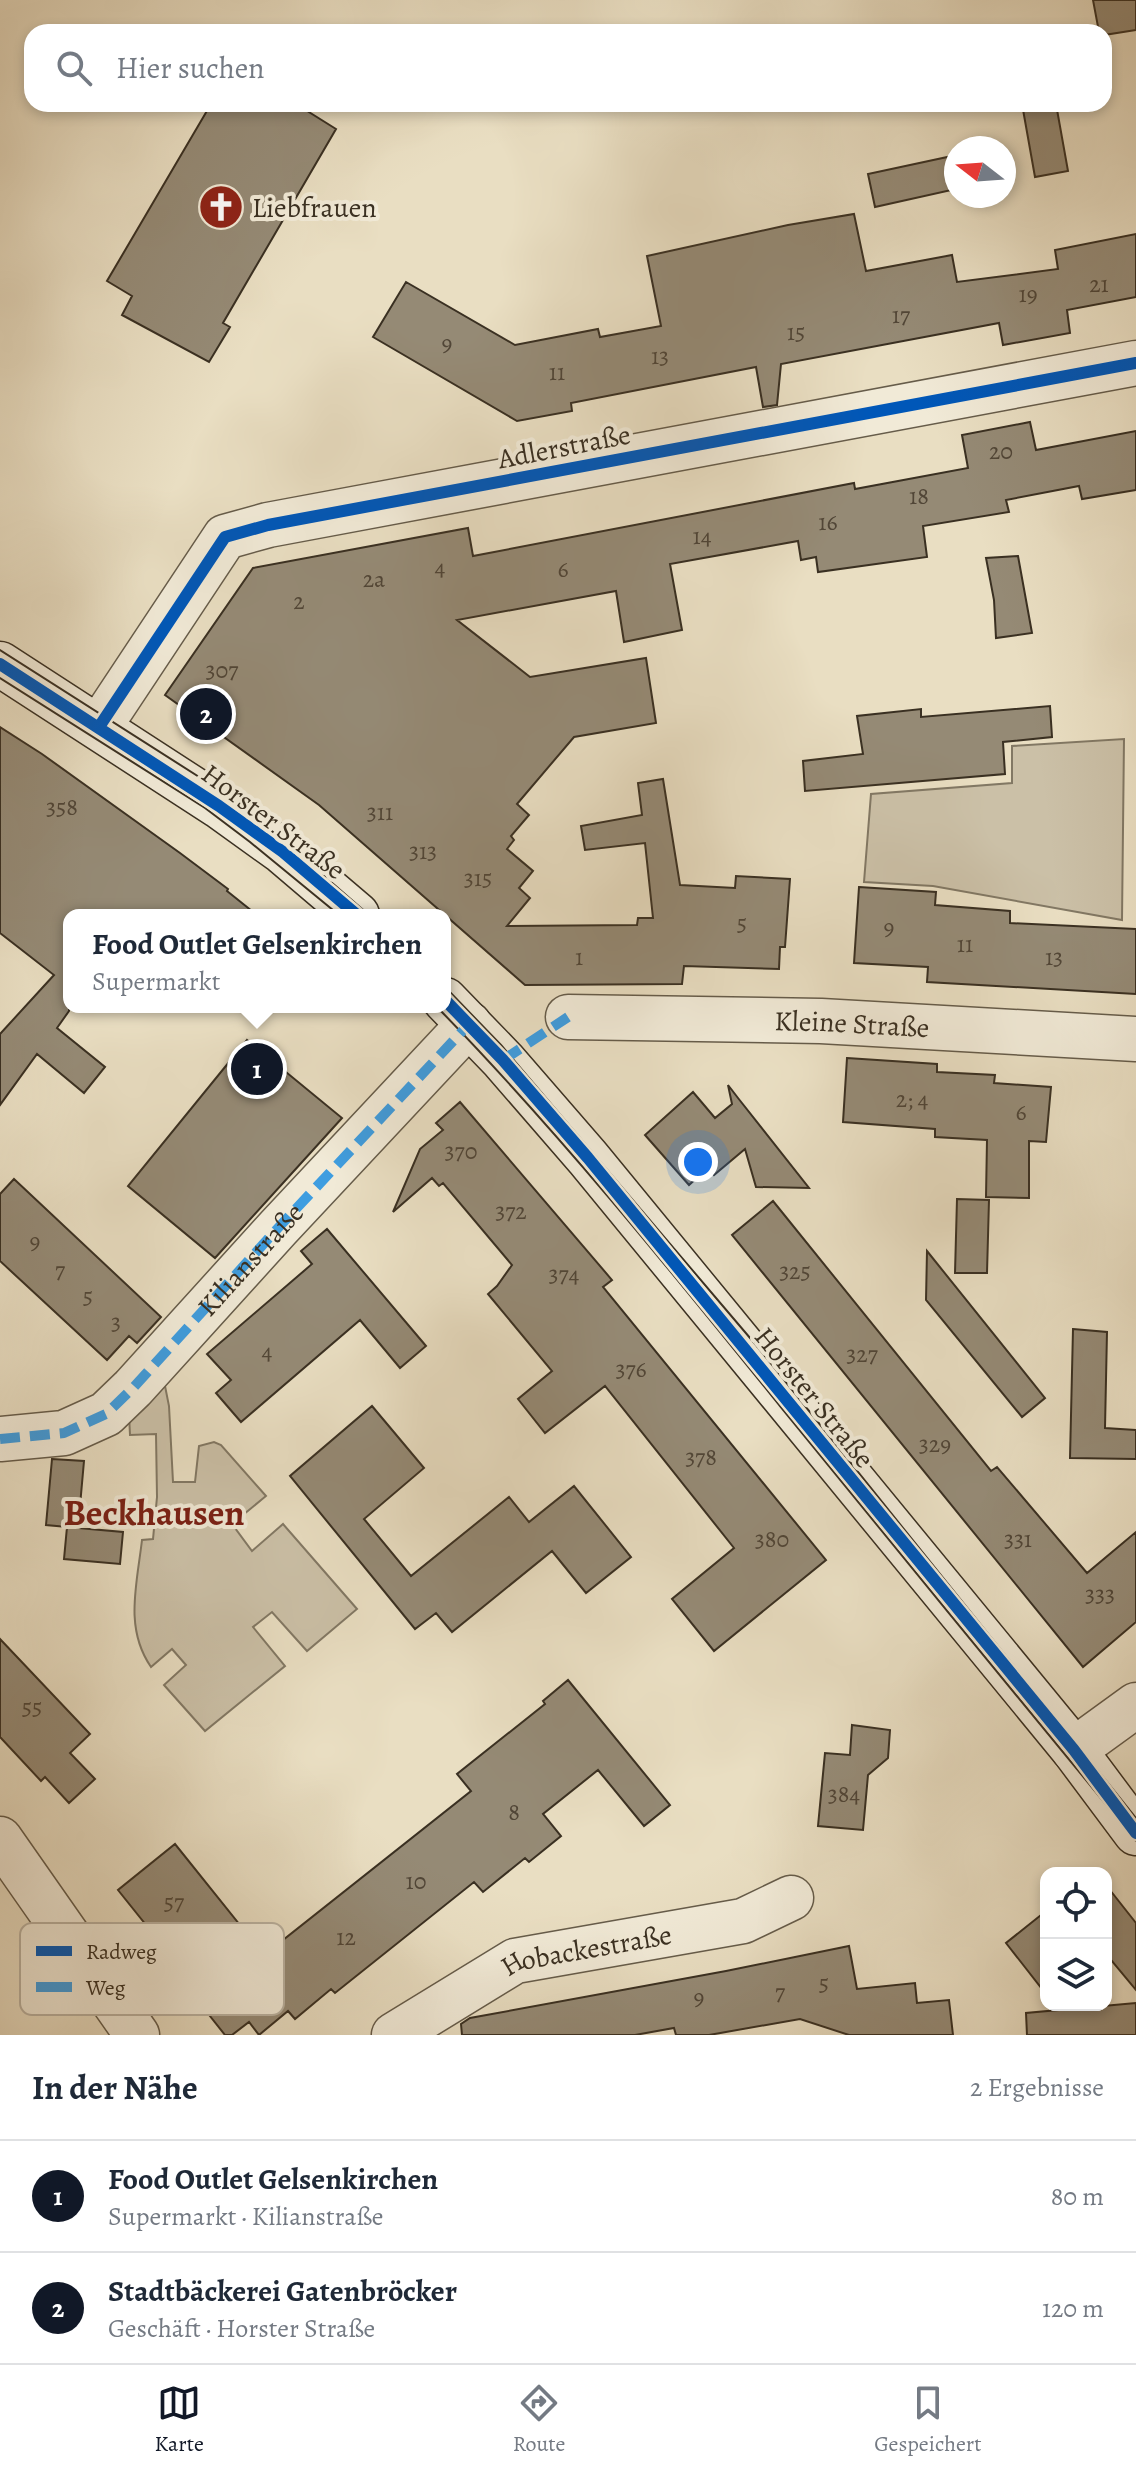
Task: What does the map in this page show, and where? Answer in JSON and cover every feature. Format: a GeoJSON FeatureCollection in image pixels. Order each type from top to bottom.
{"type":"FeatureCollection","features":[{"type":"Feature","properties":{"kind":"street","name":"Adlerstraße"},"geometry":{"type":"LineString","coordinates":[[99,727],[225,537],[283,522],[1136,363]]}},
{"type":"Feature","properties":{"kind":"street","name":"Horster Straße"},"geometry":{"type":"LineString","coordinates":[[0,664],[257,834],[350,909]]}},
{"type":"Feature","properties":{"kind":"street","name":"Horster Straße"},"geometry":{"type":"LineString","coordinates":[[457,1012],[588,1158],[1074,1750],[1136,1833]]}},
{"type":"Feature","properties":{"kind":"street","name":"Kilianstraße"},"geometry":{"type":"LineString","coordinates":[[0,1439],[64,1433],[106,1414],[278,1228],[457,1012]]}},
{"type":"Feature","properties":{"kind":"street","name":"Kleine Straße"},"geometry":{"type":"LineString","coordinates":[[568,1017],[821,1021],[1136,1039]]}},
{"type":"Feature","properties":{"kind":"street"},"geometry":{"type":"LineString","coordinates":[[1074,1750],[1136,1705]]}},
{"type":"Feature","properties":{"kind":"street"},"geometry":{"type":"LineString","coordinates":[[0,1839],[59,1923]]}},
{"type":"Feature","properties":{"kind":"street","name":"Hobackestraße"},"geometry":{"type":"LineString","coordinates":[[394,2035],[515,1961],[743,1921],[791,1898]]}},
{"type":"Feature","properties":{"kind":"street"},"geometry":{"type":"LineString","coordinates":[[123,2015],[137,2035]]}},
{"type":"Feature","properties":{"kind":"shaded area"},"geometry":{"type":"Polygon","coordinates":[[[1124,739],[1122,920],[933,886],[864,882],[871,794],[1012,783],[1012,746],[1124,739]]]}},
{"type":"Feature","properties":{"kind":"shaded area"},"geometry":{"type":"Polygon","coordinates":[[[167,1371],[165,1386],[173,1482],[195,1482],[199,1446],[214,1442],[221,1445],[266,1496],[232,1524],[252,1551],[283,1524],[357,1609],[307,1651],[272,1612],[253,1627],[285,1666],[205,1731],[164,1685],[186,1665],[172,1649],[151,1667],[143,1652],[135,1621],[142,1540],[153,1539],[157,1497],[156,1434],[130,1435],[129,1414],[167,1371]]]}},
{"type":"Feature","properties":{"kind":"building"},"geometry":{"type":"Polygon","coordinates":[[[1093,0],[1136,0],[1136,30],[1112,34],[1112,24],[1098,24],[1093,0]]]}},
{"type":"Feature","properties":{"kind":"building"},"geometry":{"type":"Polygon","coordinates":[[[206,112],[309,112],[336,129],[223,323],[230,327],[209,362],[122,315],[132,296],[107,281],[206,112]]]}},
{"type":"Feature","properties":{"kind":"building"},"geometry":{"type":"Polygon","coordinates":[[[1023,112],[1057,112],[1068,171],[1035,177],[1023,112]]]}},
{"type":"Feature","properties":{"kind":"building"},"geometry":{"type":"Polygon","coordinates":[[[944,158],[944,192],[875,207],[868,174],[944,158]]]}},
{"type":"Feature","properties":{"kind":"building"},"geometry":{"type":"Polygon","coordinates":[[[854,214],[866,271],[952,255],[957,282],[1058,269],[1055,250],[1136,234],[1136,297],[1067,310],[1070,333],[1003,345],[999,323],[781,364],[777,405],[763,407],[756,367],[571,403],[572,411],[517,421],[373,337],[406,282],[515,345],[598,329],[600,337],[661,326],[647,256],[854,214]]]}},
{"type":"Feature","properties":{"kind":"building"},"geometry":{"type":"Polygon","coordinates":[[[1030,422],[1036,450],[1136,431],[1136,490],[1082,499],[1079,486],[1006,500],[1009,512],[923,526],[927,557],[818,572],[816,557],[801,560],[798,541],[670,564],[682,630],[624,642],[616,591],[457,620],[530,677],[646,658],[656,723],[574,737],[517,804],[529,815],[511,836],[514,840],[507,849],[533,871],[519,888],[530,898],[507,926],[637,925],[638,918],[653,918],[645,843],[585,850],[581,826],[642,815],[638,783],[663,779],[680,885],[735,888],[736,876],[790,879],[785,947],[780,947],[779,969],[684,966],[682,984],[525,985],[451,920],[451,909],[438,909],[319,805],[165,695],[253,568],[468,528],[473,556],[854,483],[855,489],[968,468],[962,435],[1030,422]]]}},
{"type":"Feature","properties":{"kind":"building"},"geometry":{"type":"Polygon","coordinates":[[[1018,556],[1032,633],[996,638],[994,600],[986,558],[1018,556]]]}},
{"type":"Feature","properties":{"kind":"building"},"geometry":{"type":"Polygon","coordinates":[[[1050,706],[1052,737],[1003,742],[1005,774],[805,791],[803,761],[863,754],[857,716],[921,709],[921,717],[1050,706]]]}},
{"type":"Feature","properties":{"kind":"building"},"geometry":{"type":"Polygon","coordinates":[[[0,727],[180,853],[250,909],[63,909],[63,1013],[68,1013],[57,1028],[105,1067],[84,1093],[37,1054],[0,1105],[0,1034],[54,975],[0,933],[0,727]]]}},
{"type":"Feature","properties":{"kind":"building"},"geometry":{"type":"Polygon","coordinates":[[[859,887],[936,892],[935,905],[1010,911],[1010,923],[1136,929],[1136,994],[927,982],[928,967],[854,963],[859,887]]]}},
{"type":"Feature","properties":{"kind":"building"},"geometry":{"type":"Polygon","coordinates":[[[247,1040],[342,1118],[215,1258],[128,1186],[247,1040]]]}},
{"type":"Feature","properties":{"kind":"building"},"geometry":{"type":"Polygon","coordinates":[[[847,1058],[937,1064],[937,1072],[995,1075],[994,1083],[1051,1087],[1046,1142],[1029,1141],[1029,1198],[986,1197],[987,1140],[935,1137],[935,1129],[843,1122],[847,1058]]]}},
{"type":"Feature","properties":{"kind":"building"},"geometry":{"type":"Polygon","coordinates":[[[728,1085],[809,1188],[756,1187],[745,1149],[714,1175],[708,1168],[689,1185],[645,1135],[693,1092],[715,1118],[732,1104],[728,1085]]]}},
{"type":"Feature","properties":{"kind":"building"},"geometry":{"type":"Polygon","coordinates":[[[460,1102],[612,1280],[603,1287],[826,1560],[714,1651],[672,1599],[734,1548],[605,1386],[545,1433],[518,1399],[552,1371],[488,1294],[512,1265],[443,1183],[439,1186],[432,1178],[393,1212],[420,1149],[443,1130],[436,1123],[460,1102]]]}},
{"type":"Feature","properties":{"kind":"building"},"geometry":{"type":"Polygon","coordinates":[[[14,1179],[161,1317],[137,1343],[129,1336],[107,1360],[0,1261],[0,1194],[14,1179]]]}},
{"type":"Feature","properties":{"kind":"building"},"geometry":{"type":"Polygon","coordinates":[[[957,1199],[989,1200],[987,1273],[955,1273],[957,1199]]]}},
{"type":"Feature","properties":{"kind":"building"},"geometry":{"type":"Polygon","coordinates":[[[773,1201],[991,1471],[997,1467],[1087,1573],[1136,1532],[1136,1622],[1083,1667],[732,1235],[773,1201]]]}},
{"type":"Feature","properties":{"kind":"building"},"geometry":{"type":"Polygon","coordinates":[[[327,1229],[426,1346],[400,1368],[360,1320],[241,1422],[216,1393],[231,1380],[207,1354],[312,1264],[301,1251],[327,1229]]]}},
{"type":"Feature","properties":{"kind":"building"},"geometry":{"type":"Polygon","coordinates":[[[927,1251],[1045,1398],[1022,1417],[926,1300],[927,1251]]]}},
{"type":"Feature","properties":{"kind":"building"},"geometry":{"type":"Polygon","coordinates":[[[1073,1329],[1107,1332],[1105,1428],[1136,1430],[1136,1459],[1070,1458],[1073,1329]]]}},
{"type":"Feature","properties":{"kind":"building"},"geometry":{"type":"Polygon","coordinates":[[[372,1406],[424,1468],[364,1519],[411,1576],[509,1497],[529,1522],[574,1486],[631,1557],[586,1593],[552,1551],[452,1632],[436,1613],[415,1629],[290,1476],[372,1406]]]}},
{"type":"Feature","properties":{"kind":"building"},"geometry":{"type":"Polygon","coordinates":[[[52,1459],[84,1461],[78,1528],[46,1525],[52,1459]]]}},
{"type":"Feature","properties":{"kind":"building"},"geometry":{"type":"Polygon","coordinates":[[[67,1527],[123,1532],[120,1564],[64,1559],[67,1527]]]}},
{"type":"Feature","properties":{"kind":"building"},"geometry":{"type":"Polygon","coordinates":[[[0,1639],[90,1734],[70,1753],[95,1779],[69,1803],[45,1777],[41,1781],[0,1737],[0,1639]]]}},
{"type":"Feature","properties":{"kind":"building"},"geometry":{"type":"Polygon","coordinates":[[[568,1680],[670,1805],[644,1826],[598,1770],[543,1814],[561,1836],[529,1862],[525,1858],[483,1892],[474,1882],[335,1993],[331,1989],[295,2019],[288,2011],[284,2014],[284,1939],[471,1791],[457,1774],[545,1704],[543,1701],[568,1680]]]}},
{"type":"Feature","properties":{"kind":"building"},"geometry":{"type":"Polygon","coordinates":[[[852,1725],[890,1730],[888,1758],[868,1775],[863,1830],[818,1826],[825,1753],[850,1755],[852,1725]]]}},
{"type":"Feature","properties":{"kind":"building"},"geometry":{"type":"Polygon","coordinates":[[[175,1844],[238,1923],[144,1923],[118,1890],[175,1844]]]}},
{"type":"Feature","properties":{"kind":"building"},"geometry":{"type":"Polygon","coordinates":[[[1112,1893],[1136,1923],[1136,1990],[1112,1961],[1112,1893]]]}},
{"type":"Feature","properties":{"kind":"building"},"geometry":{"type":"Polygon","coordinates":[[[1040,1916],[1040,1986],[1006,1943],[1040,1916]]]}},
{"type":"Feature","properties":{"kind":"building"},"geometry":{"type":"Polygon","coordinates":[[[849,1946],[857,1989],[915,1983],[917,2003],[949,2000],[953,2035],[849,2035],[800,2019],[709,2035],[676,2035],[674,2028],[635,2035],[462,2035],[461,2024],[470,2018],[849,1946]]]}},
{"type":"Feature","properties":{"kind":"building"},"geometry":{"type":"Polygon","coordinates":[[[1136,2003],[1136,2035],[1027,2035],[1026,2013],[1112,2011],[1112,2005],[1136,2003]]]}},
{"type":"Feature","properties":{"kind":"building"},"geometry":{"type":"Polygon","coordinates":[[[209,2015],[283,2015],[259,2035],[249,2022],[232,2035],[225,2035],[209,2015]]]}},
{"type":"Feature","properties":{"kind":"tram line"},"geometry":{"type":"LineString","coordinates":[[0,650],[207,782],[277,835],[362,909]]}},
{"type":"Feature","properties":{"kind":"tram line"},"geometry":{"type":"LineString","coordinates":[[0,678],[205,808],[332,909]]}},
{"type":"Feature","properties":{"kind":"tram line"},"geometry":{"type":"LineString","coordinates":[[451,993],[501,1045],[756,1345],[1136,1818]]}},
{"type":"Feature","properties":{"kind":"tram line"},"geometry":{"type":"LineString","coordinates":[[443,1013],[613,1202],[1136,1841]]}},
{"type":"Feature","properties":{"kind":"marked path"},"geometry":{"type":"LineString","coordinates":[[503,1060],[568,1017]]}},
{"type":"Feature","properties":{"kind":"marked path"},"geometry":{"type":"LineString","coordinates":[[0,1439],[64,1433],[106,1414],[469,1024]]}},
{"type":"Feature","properties":{"kind":"cycle path"},"geometry":{"type":"LineString","coordinates":[[99,727],[225,537],[268,525],[1136,363]]}},
{"type":"Feature","properties":{"kind":"cycle path"},"geometry":{"type":"LineString","coordinates":[[0,664],[219,806],[283,852],[350,909]]}},
{"type":"Feature","properties":{"kind":"cycle path"},"geometry":{"type":"LineString","coordinates":[[451,1006],[503,1060],[588,1158],[1074,1750],[1136,1833]]}},
{"type":"Feature","properties":{"kind":"place","name":"Liebfrauen"},"geometry":{"type":"Point","coordinates":[221,207]}},
{"type":"Feature","properties":{"kind":"place","name":"Stadtbäckerei Gatenbröcker"},"geometry":{"type":"Point","coordinates":[206,714]}},
{"type":"Feature","properties":{"kind":"place","name":"Food Outlet Gelsenkirchen"},"geometry":{"type":"Point","coordinates":[257,1069]}},
{"type":"Feature","properties":{"kind":"district","name":"Beckhausen"},"geometry":{"type":"Point","coordinates":[154,1512]}}]}
